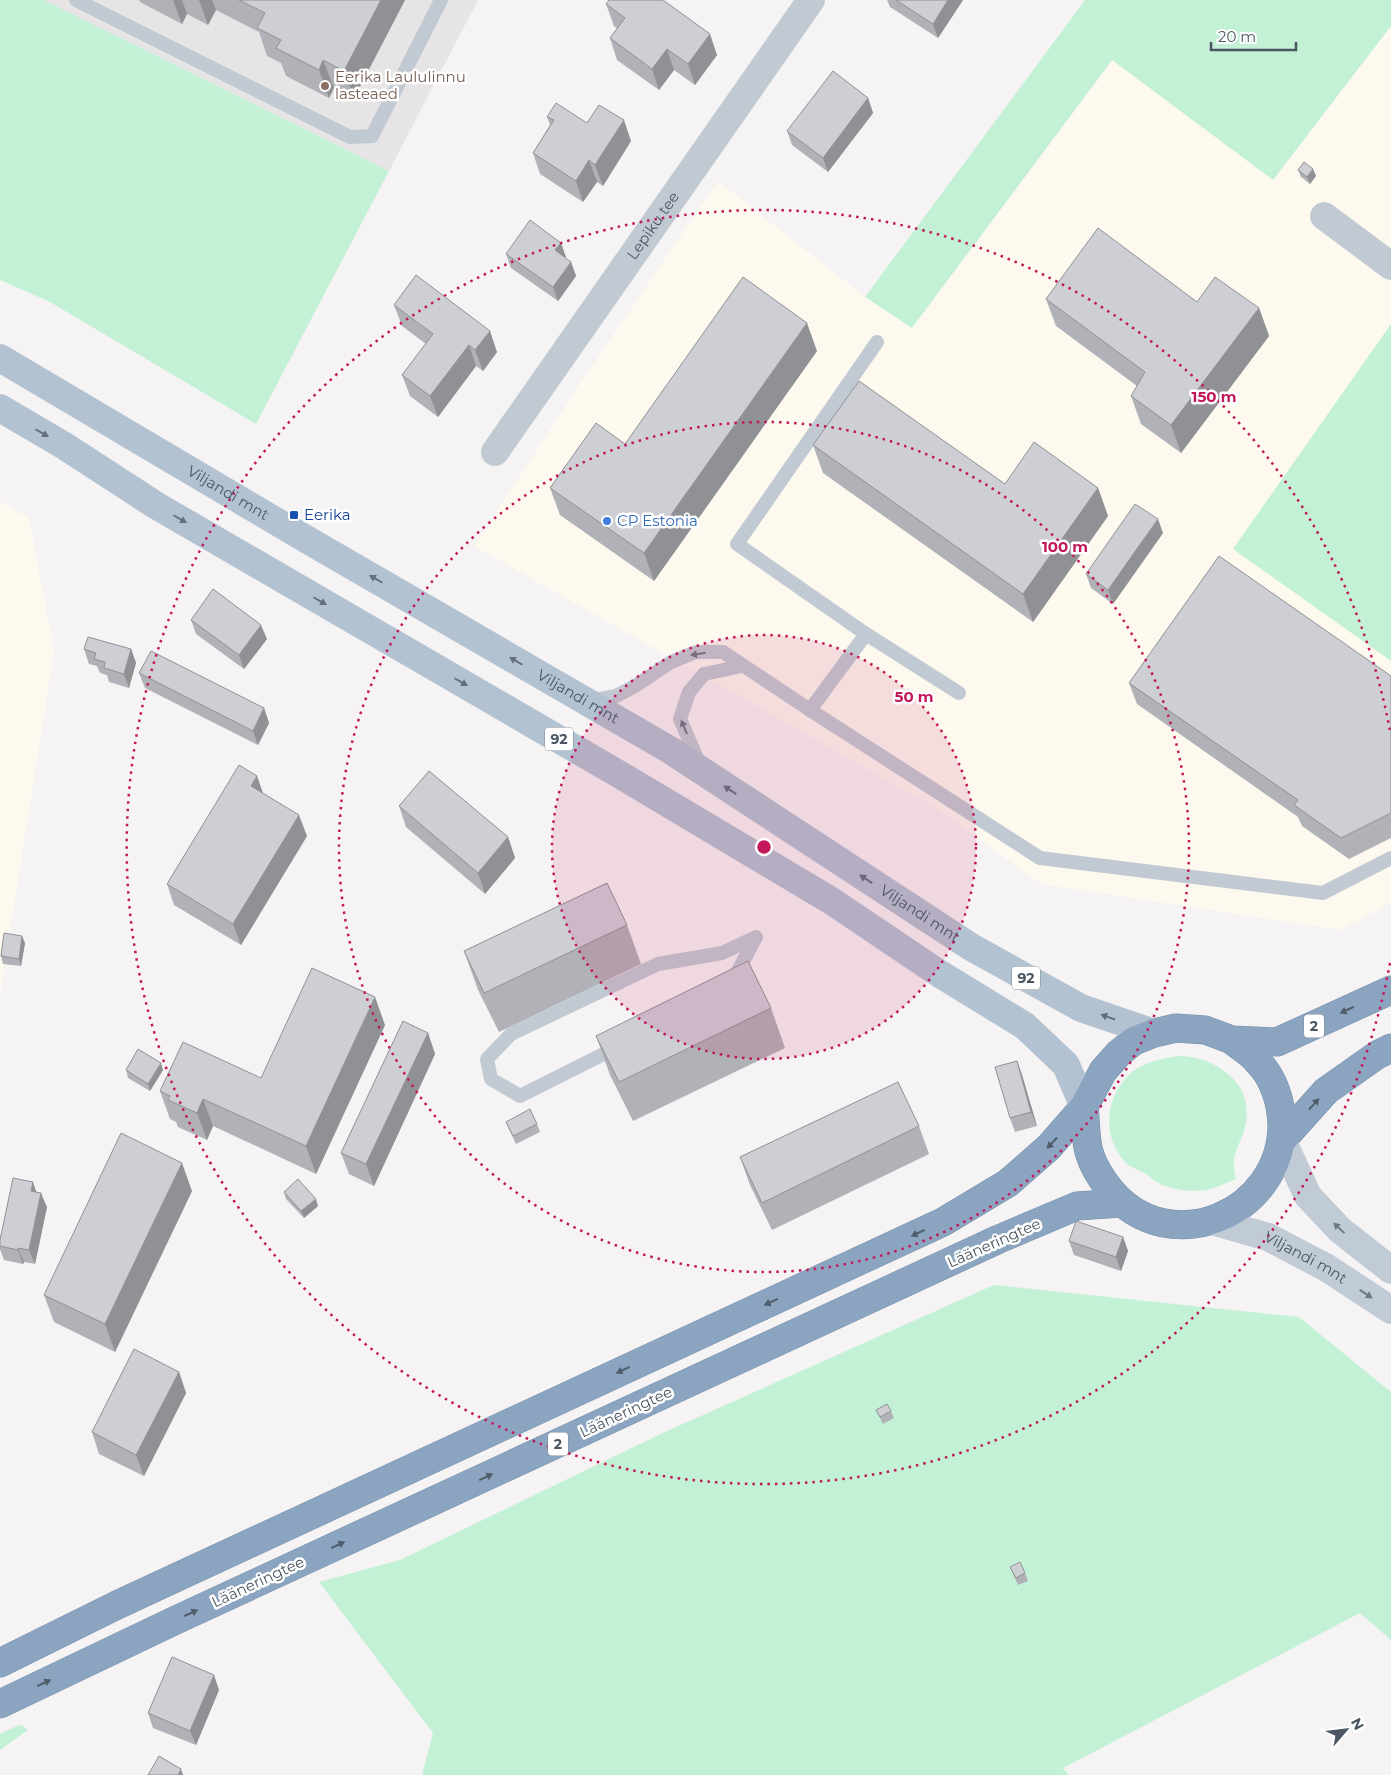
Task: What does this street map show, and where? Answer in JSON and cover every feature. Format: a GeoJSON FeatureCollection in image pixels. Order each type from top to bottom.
{"type":"FeatureCollection","features":[{"type":"Feature","properties":{"kind":"highway","name":"2"},"geometry":{"type":"LineString","coordinates":[[0,1663],[117,1605],[943,1222],[1008,1183],[1049,1147],[1084,1107],[1103,1071],[1119,1053],[1134,1042],[1154,1033],[1176,1028],[1205,1030],[1232,1040],[1277,1042],[1391,990]]}},
{"type":"Feature","properties":{"kind":"highway","name":"2"},"geometry":{"type":"LineString","coordinates":[[1084,1107],[1089,1152],[1101,1178],[1122,1203],[1140,1215],[1162,1222],[1183,1225],[1212,1221],[1238,1209],[1260,1190],[1273,1169],[1282,1140],[1281,1109],[1274,1086],[1258,1062],[1232,1040]]}},
{"type":"Feature","properties":{"kind":"highway","name":"2"},"geometry":{"type":"LineString","coordinates":[[1282,1140],[1326,1091],[1391,1048]]}},
{"type":"Feature","properties":{"kind":"highway","name":"Lääneringtee"},"geometry":{"type":"LineString","coordinates":[[0,1704],[176,1620],[999,1240],[1077,1206],[1122,1203]]}},
{"type":"Feature","properties":{"kind":"main road","name":"Viljandi mnt"},"geometry":{"type":"LineString","coordinates":[[0,358],[212,484],[670,750],[971,948],[1081,1008],[1154,1033]]}},
{"type":"Feature","properties":{"kind":"main road","name":"92"},"geometry":{"type":"LineString","coordinates":[[0,408],[63,445],[157,506],[617,772],[830,900],[940,974],[1024,1026],[1066,1065],[1084,1107]]}},
{"type":"Feature","properties":{"kind":"street","name":"Lepiku tee"},"geometry":{"type":"LineString","coordinates":[[495,452],[811,0]]}},
{"type":"Feature","properties":{"kind":"street"},"geometry":{"type":"LineString","coordinates":[[1324,216],[1391,266]]}},
{"type":"Feature","properties":{"kind":"street"},"geometry":{"type":"LineString","coordinates":[[1282,1140],[1308,1196],[1340,1230],[1391,1270]]}},
{"type":"Feature","properties":{"kind":"street","name":"Viljandi mnt"},"geometry":{"type":"LineString","coordinates":[[1212,1221],[1268,1237],[1327,1268],[1391,1310]]}},
{"type":"Feature","properties":{"kind":"lane"},"geometry":{"type":"LineString","coordinates":[[76,0],[350,137],[372,136],[441,0]]}},
{"type":"Feature","properties":{"kind":"lane"},"geometry":{"type":"LineString","coordinates":[[877,342],[737,544],[866,634],[959,693]]}},
{"type":"Feature","properties":{"kind":"lane"},"geometry":{"type":"LineString","coordinates":[[810,710],[866,634]]}},
{"type":"Feature","properties":{"kind":"lane"},"geometry":{"type":"LineString","coordinates":[[586,702],[616,696],[671,662],[696,652],[723,652],[1040,858],[1323,892],[1391,858]]}},
{"type":"Feature","properties":{"kind":"lane"},"geometry":{"type":"LineString","coordinates":[[703,772],[680,719],[689,692],[704,674],[742,666]]}},
{"type":"Feature","properties":{"kind":"lane"},"geometry":{"type":"LineString","coordinates":[[756,937],[726,992],[520,1096],[491,1079],[487,1059],[511,1034],[658,964],[722,953],[756,937]]}},
{"type":"Feature","properties":{"kind":"shaded area","name":"Eerika Laululinnu lasteaed"},"geometry":{"type":"Polygon","coordinates":[[[44,0],[478,0],[389,171],[44,0]]]}},
{"type":"Feature","properties":{"kind":"shaded area"},"geometry":{"type":"Polygon","coordinates":[[[1391,26],[1391,903],[1340,930],[1041,884],[936,808],[474,546],[581,382],[718,181],[865,297],[912,328],[1113,60],[1273,180],[1391,26]]]}},
{"type":"Feature","properties":{"kind":"shaded area"},"geometry":{"type":"Polygon","coordinates":[[[0,501],[29,518],[54,651],[0,995],[0,501]]]}},
{"type":"Feature","properties":{"kind":"green space"},"geometry":{"type":"Polygon","coordinates":[[[0,0],[44,0],[389,171],[256,424],[50,302],[0,280],[0,0]]]}},
{"type":"Feature","properties":{"kind":"green space"},"geometry":{"type":"Polygon","coordinates":[[[1085,0],[1391,0],[1391,26],[1273,180],[1112,60],[912,328],[865,297],[1085,0]]]}},
{"type":"Feature","properties":{"kind":"green space"},"geometry":{"type":"Polygon","coordinates":[[[1391,324],[1391,661],[1233,549],[1391,324]]]}},
{"type":"Feature","properties":{"kind":"green space"},"geometry":{"type":"Polygon","coordinates":[[[1180,1056],[1206,1061],[1223,1070],[1235,1081],[1245,1100],[1246,1123],[1234,1160],[1236,1179],[1207,1190],[1196,1191],[1167,1187],[1130,1166],[1118,1153],[1110,1130],[1111,1106],[1121,1084],[1130,1074],[1160,1059],[1180,1056]]]}},
{"type":"Feature","properties":{"kind":"green space"},"geometry":{"type":"Polygon","coordinates":[[[994,1285],[1299,1317],[1391,1392],[1391,1640],[1360,1613],[1063,1768],[1069,1775],[422,1775],[433,1733],[319,1582],[400,1560],[667,1431],[994,1285]]]}},
{"type":"Feature","properties":{"kind":"green space"},"geometry":{"type":"Polygon","coordinates":[[[19,1725],[28,1730],[0,1750],[0,1734],[19,1725]]]}},
{"type":"Feature","properties":{"kind":"building"},"geometry":{"type":"Polygon","coordinates":[[[239,0],[381,0],[344,71],[323,60],[319,70],[276,48],[281,40],[257,28],[265,13],[239,0]]]}},
{"type":"Feature","properties":{"kind":"building"},"geometry":{"type":"Polygon","coordinates":[[[609,0],[663,0],[710,34],[688,64],[667,49],[652,69],[610,38],[625,18],[606,4],[609,0]]]}},
{"type":"Feature","properties":{"kind":"building"},"geometry":{"type":"Polygon","coordinates":[[[896,0],[948,0],[933,24],[896,0]]]}},
{"type":"Feature","properties":{"kind":"building"},"geometry":{"type":"Polygon","coordinates":[[[833,71],[868,98],[823,158],[787,131],[833,71]]]}},
{"type":"Feature","properties":{"kind":"building"},"geometry":{"type":"Polygon","coordinates":[[[556,103],[587,123],[599,105],[624,120],[595,165],[589,160],[576,181],[533,153],[554,120],[547,117],[556,103]]]}},
{"type":"Feature","properties":{"kind":"building"},"geometry":{"type":"Polygon","coordinates":[[[1304,162],[1313,169],[1307,177],[1298,170],[1304,162]]]}},
{"type":"Feature","properties":{"kind":"building"},"geometry":{"type":"Polygon","coordinates":[[[530,220],[561,243],[555,250],[571,262],[553,287],[506,254],[530,220]]]}},
{"type":"Feature","properties":{"kind":"building"},"geometry":{"type":"Polygon","coordinates":[[[1098,228],[1197,302],[1215,277],[1259,308],[1171,425],[1131,396],[1145,372],[1046,299],[1098,228]]]}},
{"type":"Feature","properties":{"kind":"building"},"geometry":{"type":"Polygon","coordinates":[[[416,275],[490,331],[475,350],[469,345],[430,396],[402,375],[433,334],[394,305],[416,275]]]}},
{"type":"Feature","properties":{"kind":"building"},"geometry":{"type":"Polygon","coordinates":[[[743,277],[807,323],[644,553],[550,488],[596,423],[625,444],[743,277]]]}},
{"type":"Feature","properties":{"kind":"building"},"geometry":{"type":"Polygon","coordinates":[[[859,381],[1005,484],[1034,442],[1098,488],[1023,594],[813,445],[859,381]]]}},
{"type":"Feature","properties":{"kind":"building"},"geometry":{"type":"Polygon","coordinates":[[[1135,504],[1158,519],[1108,590],[1086,574],[1135,504]]]}},
{"type":"Feature","properties":{"kind":"building"},"geometry":{"type":"Polygon","coordinates":[[[1219,556],[1391,676],[1391,813],[1341,838],[1294,805],[1298,800],[1129,683],[1219,556]]]}},
{"type":"Feature","properties":{"kind":"building"},"geometry":{"type":"Polygon","coordinates":[[[213,589],[261,625],[239,655],[191,620],[213,589]]]}},
{"type":"Feature","properties":{"kind":"building"},"geometry":{"type":"Polygon","coordinates":[[[88,637],[131,649],[124,674],[104,668],[105,662],[94,659],[96,653],[84,649],[88,637]]]}},
{"type":"Feature","properties":{"kind":"building"},"geometry":{"type":"Polygon","coordinates":[[[151,651],[264,708],[253,731],[139,673],[151,651]]]}},
{"type":"Feature","properties":{"kind":"building"},"geometry":{"type":"Polygon","coordinates":[[[239,765],[257,776],[251,786],[299,815],[233,924],[167,884],[239,765]]]}},
{"type":"Feature","properties":{"kind":"building"},"geometry":{"type":"Polygon","coordinates":[[[429,771],[508,837],[478,873],[399,806],[429,771]]]}},
{"type":"Feature","properties":{"kind":"building"},"geometry":{"type":"Polygon","coordinates":[[[607,883],[627,925],[484,993],[464,951],[607,883]]]}},
{"type":"Feature","properties":{"kind":"building"},"geometry":{"type":"Polygon","coordinates":[[[4,933],[22,936],[19,959],[1,956],[4,933]]]}},
{"type":"Feature","properties":{"kind":"building"},"geometry":{"type":"Polygon","coordinates":[[[748,961],[771,1008],[619,1082],[596,1036],[748,961]]]}},
{"type":"Feature","properties":{"kind":"building"},"geometry":{"type":"Polygon","coordinates":[[[312,968],[375,997],[306,1146],[203,1099],[197,1113],[168,1100],[170,1096],[160,1091],[183,1042],[261,1078],[312,968]]]}},
{"type":"Feature","properties":{"kind":"building"},"geometry":{"type":"Polygon","coordinates":[[[403,1021],[428,1033],[366,1164],[341,1153],[403,1021]]]}},
{"type":"Feature","properties":{"kind":"building"},"geometry":{"type":"Polygon","coordinates":[[[138,1049],[161,1063],[148,1084],[126,1070],[138,1049]]]}},
{"type":"Feature","properties":{"kind":"building"},"geometry":{"type":"Polygon","coordinates":[[[1017,1061],[1031,1112],[1010,1118],[995,1067],[1017,1061]]]}},
{"type":"Feature","properties":{"kind":"building"},"geometry":{"type":"Polygon","coordinates":[[[898,1082],[919,1126],[762,1203],[740,1157],[898,1082]]]}},
{"type":"Feature","properties":{"kind":"building"},"geometry":{"type":"Polygon","coordinates":[[[530,1109],[537,1124],[513,1136],[506,1122],[530,1109]]]}},
{"type":"Feature","properties":{"kind":"building"},"geometry":{"type":"Polygon","coordinates":[[[121,1133],[182,1163],[105,1324],[44,1295],[121,1133]]]}},
{"type":"Feature","properties":{"kind":"building"},"geometry":{"type":"Polygon","coordinates":[[[13,1178],[33,1182],[31,1191],[41,1193],[29,1250],[18,1248],[18,1250],[0,1246],[13,1178]]]}},
{"type":"Feature","properties":{"kind":"building"},"geometry":{"type":"Polygon","coordinates":[[[298,1179],[316,1199],[301,1211],[284,1192],[298,1179]]]}},
{"type":"Feature","properties":{"kind":"building"},"geometry":{"type":"Polygon","coordinates":[[[1076,1221],[1123,1237],[1116,1257],[1069,1241],[1076,1221]]]}},
{"type":"Feature","properties":{"kind":"building"},"geometry":{"type":"Polygon","coordinates":[[[134,1349],[179,1372],[136,1455],[92,1432],[134,1349]]]}},
{"type":"Feature","properties":{"kind":"building"},"geometry":{"type":"Polygon","coordinates":[[[887,1404],[891,1411],[880,1417],[876,1410],[887,1404]]]}},
{"type":"Feature","properties":{"kind":"building"},"geometry":{"type":"Polygon","coordinates":[[[1020,1562],[1025,1573],[1016,1578],[1010,1567],[1020,1562]]]}},
{"type":"Feature","properties":{"kind":"building"},"geometry":{"type":"Polygon","coordinates":[[[172,1657],[214,1675],[190,1731],[148,1713],[172,1657]]]}},
{"type":"Feature","properties":{"kind":"building"},"geometry":{"type":"Polygon","coordinates":[[[159,1756],[181,1769],[178,1775],[148,1775],[159,1756]]]}},
{"type":"Feature","properties":{"kind":"place","name":"Eerika Laululinnu lasteaed"},"geometry":{"type":"Point","coordinates":[325,86]}},
{"type":"Feature","properties":{"kind":"place","name":"Eerika"},"geometry":{"type":"Point","coordinates":[294,515]}},
{"type":"Feature","properties":{"kind":"place","name":"CP Estonia"},"geometry":{"type":"Point","coordinates":[607,521]}}]}
